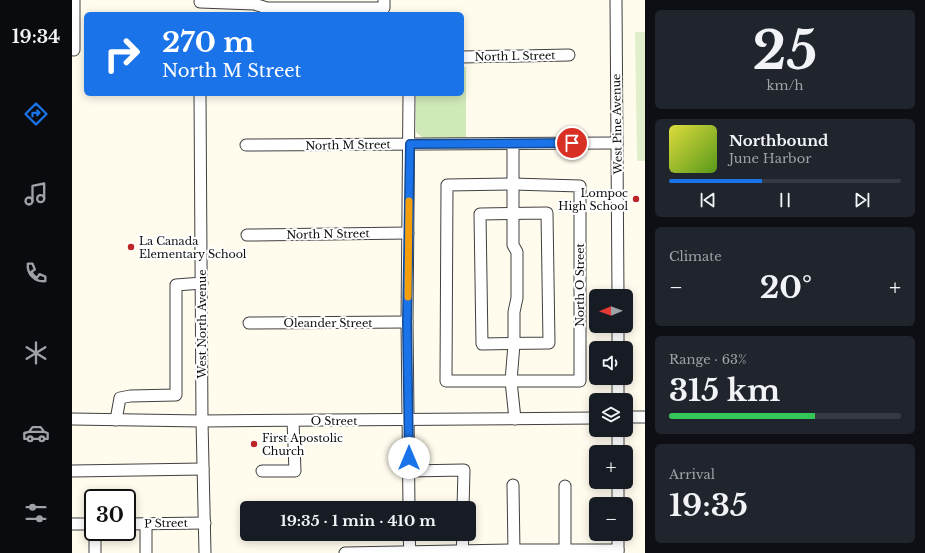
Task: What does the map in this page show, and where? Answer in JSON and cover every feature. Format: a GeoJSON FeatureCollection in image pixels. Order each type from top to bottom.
{"type":"FeatureCollection","features":[{"type":"Feature","properties":{"kind":"street"},"geometry":{"type":"LineString","coordinates":[[74,0],[73,50],[84,50]]}},
{"type":"Feature","properties":{"kind":"street"},"geometry":{"type":"LineString","coordinates":[[200,12],[200,1],[254,2],[267,8],[345,4],[384,8],[384,0]]}},
{"type":"Feature","properties":{"kind":"street","name":"West Pine Avenue"},"geometry":{"type":"LineString","coordinates":[[616,0],[618,289]]}},
{"type":"Feature","properties":{"kind":"street","name":"North L Street"},"geometry":{"type":"LineString","coordinates":[[464,57],[569,55]]}},
{"type":"Feature","properties":{"kind":"street","name":"West North Avenue"},"geometry":{"type":"LineString","coordinates":[[200,96],[202,422],[205,553]]}},
{"type":"Feature","properties":{"kind":"street"},"geometry":{"type":"LineString","coordinates":[[409,96],[410,144],[407,322],[409,501]]}},
{"type":"Feature","properties":{"kind":"street","name":"North M Street"},"geometry":{"type":"LineString","coordinates":[[246,146],[617,143]]}},
{"type":"Feature","properties":{"kind":"street"},"geometry":{"type":"LineString","coordinates":[[513,144],[513,213],[514,245],[517,252],[517,298],[514,312],[514,344],[511,381],[515,419]]}},
{"type":"Feature","properties":{"kind":"street","name":"North O Street"},"geometry":{"type":"LineString","coordinates":[[513,184],[580,186],[580,381],[446,381],[446,185],[513,184]]}},
{"type":"Feature","properties":{"kind":"street"},"geometry":{"type":"LineString","coordinates":[[547,213],[549,343],[514,344],[482,344],[480,214],[547,213]]}},
{"type":"Feature","properties":{"kind":"street","name":"North N Street"},"geometry":{"type":"LineString","coordinates":[[247,235],[408,233]]}},
{"type":"Feature","properties":{"kind":"street"},"geometry":{"type":"LineString","coordinates":[[116,420],[120,398],[130,396],[176,396],[176,285],[202,283]]}},
{"type":"Feature","properties":{"kind":"street","name":"Oleander Street"},"geometry":{"type":"LineString","coordinates":[[249,323],[407,322]]}},
{"type":"Feature","properties":{"kind":"street"},"geometry":{"type":"LineString","coordinates":[[633,417],[645,417]]}},
{"type":"Feature","properties":{"kind":"street","name":"O Street"},"geometry":{"type":"LineString","coordinates":[[72,419],[202,422],[589,418]]}},
{"type":"Feature","properties":{"kind":"street"},"geometry":{"type":"LineString","coordinates":[[262,471],[295,471],[293,421]]}},
{"type":"Feature","properties":{"kind":"street"},"geometry":{"type":"LineString","coordinates":[[72,471],[203,470]]}},
{"type":"Feature","properties":{"kind":"street"},"geometry":{"type":"LineString","coordinates":[[409,471],[464,470],[463,501]]}},
{"type":"Feature","properties":{"kind":"street"},"geometry":{"type":"LineString","coordinates":[[513,485],[514,551]]}},
{"type":"Feature","properties":{"kind":"street"},"geometry":{"type":"LineString","coordinates":[[565,486],[565,551]]}},
{"type":"Feature","properties":{"kind":"street","name":"P Street"},"geometry":{"type":"LineString","coordinates":[[136,524],[205,523]]}},
{"type":"Feature","properties":{"kind":"street"},"geometry":{"type":"LineString","coordinates":[[72,524],[84,524]]}},
{"type":"Feature","properties":{"kind":"street"},"geometry":{"type":"LineString","coordinates":[[146,524],[146,553]]}},
{"type":"Feature","properties":{"kind":"street"},"geometry":{"type":"LineString","coordinates":[[95,541],[95,553]]}},
{"type":"Feature","properties":{"kind":"street"},"geometry":{"type":"LineString","coordinates":[[409,541],[410,552]]}},
{"type":"Feature","properties":{"kind":"street"},"geometry":{"type":"LineString","coordinates":[[462,552],[463,541]]}},
{"type":"Feature","properties":{"kind":"street"},"geometry":{"type":"LineString","coordinates":[[345,553],[618,551]]}},
{"type":"Feature","properties":{"kind":"green space"},"geometry":{"type":"Polygon","coordinates":[[[635,32],[645,32],[645,161],[637,161],[635,32]]]}},
{"type":"Feature","properties":{"kind":"green space"},"geometry":{"type":"Polygon","coordinates":[[[464,67],[466,67],[466,138],[423,138],[416,132],[416,96],[464,96],[464,67]]]}},
{"type":"Feature","properties":{"kind":"slow traffic"},"geometry":{"type":"LineString","coordinates":[[408,297],[409,201]]}},
{"type":"Feature","properties":{"kind":"place","name":"Lompoc High School"},"geometry":{"type":"Point","coordinates":[636,199]}},
{"type":"Feature","properties":{"kind":"place","name":"La Canada Elementary School"},"geometry":{"type":"Point","coordinates":[131,247]}},
{"type":"Feature","properties":{"kind":"place","name":"First Apostolic Church"},"geometry":{"type":"Point","coordinates":[254,444]}},
{"type":"Feature","properties":{"kind":"route"},"geometry":{"type":"LineString","coordinates":[[409,458],[407,322],[410,144],[572,143]]}}]}
